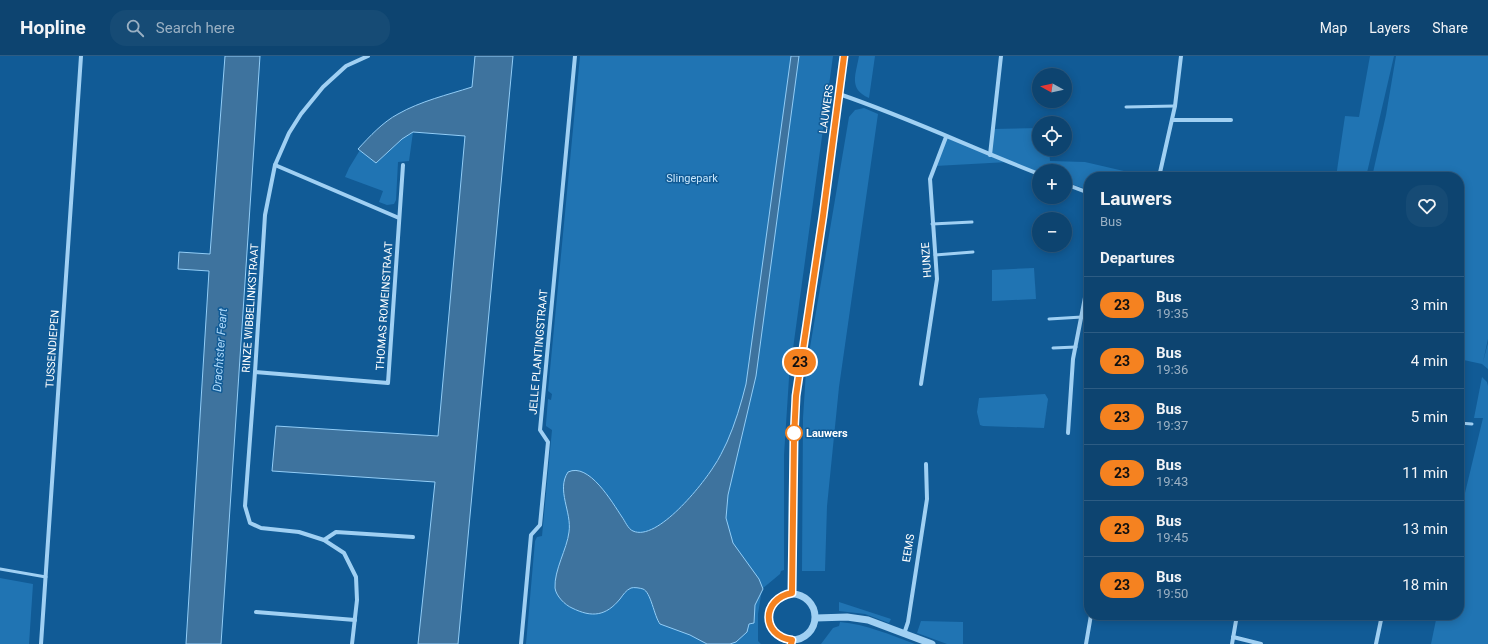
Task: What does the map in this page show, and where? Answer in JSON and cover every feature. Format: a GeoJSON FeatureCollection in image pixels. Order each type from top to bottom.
{"type":"FeatureCollection","features":[{"type":"Feature","properties":{"kind":"street","name":"TUSSENDIEPEN"},"geometry":{"type":"LineString","coordinates":[[41,644],[81,56]]}},
{"type":"Feature","properties":{"kind":"street","name":"RINZE WIBBELINKSTRAAT"},"geometry":{"type":"LineString","coordinates":[[352,644],[357,600],[356,578],[344,553],[324,540],[299,532],[261,528],[250,523],[245,506],[265,214],[275,165],[289,133],[301,114],[322,87],[346,66],[368,56]]}},
{"type":"Feature","properties":{"kind":"street","name":"JELLE PLANTINGSTRAAT"},"geometry":{"type":"LineString","coordinates":[[520,644],[531,535],[540,525],[548,442],[540,430],[575,56]]}},
{"type":"Feature","properties":{"kind":"street","name":"LAUWERS"},"geometry":{"type":"LineString","coordinates":[[792,593],[796,396],[823,216],[844,56]]}},
{"type":"Feature","properties":{"kind":"street"},"geometry":{"type":"LineString","coordinates":[[990,155],[1001,56]]}},
{"type":"Feature","properties":{"kind":"street"},"geometry":{"type":"LineString","coordinates":[[1160,172],[1175,106],[1181,56]]}},
{"type":"Feature","properties":{"kind":"street"},"geometry":{"type":"LineString","coordinates":[[839,94],[882,109],[946,137],[1032,171]]}},
{"type":"Feature","properties":{"kind":"street"},"geometry":{"type":"LineString","coordinates":[[1172,120],[1231,120]]}},
{"type":"Feature","properties":{"kind":"street","name":"HUNZE"},"geometry":{"type":"LineString","coordinates":[[921,384],[937,279],[930,179],[946,137]]}},
{"type":"Feature","properties":{"kind":"street"},"geometry":{"type":"LineString","coordinates":[[275,165],[400,218]]}},
{"type":"Feature","properties":{"kind":"street","name":"THOMAS ROMEINSTRAAT"},"geometry":{"type":"LineString","coordinates":[[255,372],[388,383],[403,165]]}},
{"type":"Feature","properties":{"kind":"street"},"geometry":{"type":"LineString","coordinates":[[1072,187],[1084,191]]}},
{"type":"Feature","properties":{"kind":"street"},"geometry":{"type":"LineString","coordinates":[[1068,433],[1073,359],[1084,310]]}},
{"type":"Feature","properties":{"kind":"street","name":"EEMS"},"geometry":{"type":"LineString","coordinates":[[904,634],[908,622],[927,498],[926,464]]}},
{"type":"Feature","properties":{"kind":"street"},"geometry":{"type":"LineString","coordinates":[[324,540],[336,532],[412,537]]}},
{"type":"Feature","properties":{"kind":"street"},"geometry":{"type":"LineString","coordinates":[[792,593],[805,597],[809,600],[816,618],[814,626],[809,633],[800,639],[791,642],[779,636],[771,626],[769,611],[777,599],[792,593]]}},
{"type":"Feature","properties":{"kind":"street"},"geometry":{"type":"LineString","coordinates":[[256,612],[355,620]]}},
{"type":"Feature","properties":{"kind":"street"},"geometry":{"type":"LineString","coordinates":[[816,618],[860,618],[932,644]]}},
{"type":"Feature","properties":{"kind":"street"},"geometry":{"type":"LineString","coordinates":[[1086,644],[1090,620]]}},
{"type":"Feature","properties":{"kind":"street"},"geometry":{"type":"LineString","coordinates":[[1232,644],[1236,620]]}},
{"type":"Feature","properties":{"kind":"street"},"geometry":{"type":"LineString","coordinates":[[1376,644],[1381,620]]}},
{"type":"Feature","properties":{"kind":"street"},"geometry":{"type":"LineString","coordinates":[[1233,637],[1261,644]]}},
{"type":"Feature","properties":{"kind":"lane"},"geometry":{"type":"LineString","coordinates":[[1126,107],[1175,106]]}},
{"type":"Feature","properties":{"kind":"lane"},"geometry":{"type":"LineString","coordinates":[[932,224],[972,222]]}},
{"type":"Feature","properties":{"kind":"lane"},"geometry":{"type":"LineString","coordinates":[[935,255],[973,252]]}},
{"type":"Feature","properties":{"kind":"lane"},"geometry":{"type":"LineString","coordinates":[[1049,319],[1082,317]]}},
{"type":"Feature","properties":{"kind":"lane"},"geometry":{"type":"LineString","coordinates":[[1053,348],[1076,347]]}},
{"type":"Feature","properties":{"kind":"lane"},"geometry":{"type":"LineString","coordinates":[[1464,423],[1472,424]]}},
{"type":"Feature","properties":{"kind":"lane"},"geometry":{"type":"LineString","coordinates":[[0,569],[46,577]]}},
{"type":"Feature","properties":{"kind":"green space","name":"Slingepark"},"geometry":{"type":"Polygon","coordinates":[[[580,56],[833,56],[789,378],[784,455],[784,570],[781,571],[780,574],[762,589],[758,614],[758,641],[761,644],[526,644],[535,541],[537,537],[542,536],[552,430],[546,426],[548,399],[551,400],[552,394],[548,391],[580,56]]]}},
{"type":"Feature","properties":{"kind":"green space"},"geometry":{"type":"Polygon","coordinates":[[[859,56],[875,56],[869,98],[862,94],[856,86],[855,75],[859,56]]]}},
{"type":"Feature","properties":{"kind":"green space"},"geometry":{"type":"Polygon","coordinates":[[[1370,56],[1394,56],[1367,172],[1337,172],[1345,116],[1359,117],[1370,56]]]}},
{"type":"Feature","properties":{"kind":"green space"},"geometry":{"type":"Polygon","coordinates":[[[1396,56],[1488,56],[1488,339],[1483,362],[1488,343],[1488,369],[1482,364],[1464,360],[1464,172],[1373,172],[1386,115],[1396,56]]]}},
{"type":"Feature","properties":{"kind":"green space"},"geometry":{"type":"Polygon","coordinates":[[[864,108],[878,114],[839,387],[827,506],[825,571],[802,571],[803,418],[806,371],[849,117],[855,110],[864,108]]]}},
{"type":"Feature","properties":{"kind":"green space"},"geometry":{"type":"Polygon","coordinates":[[[1032,128],[1032,156],[1050,156],[1050,161],[1085,162],[1128,172],[1084,172],[1084,188],[1072,184],[1072,164],[1032,164],[1032,170],[1008,162],[935,166],[946,137],[990,155],[993,129],[1032,128]]]}},
{"type":"Feature","properties":{"kind":"green space"},"geometry":{"type":"Polygon","coordinates":[[[413,132],[409,161],[398,162],[396,200],[394,204],[387,205],[379,202],[383,191],[345,177],[360,150],[376,163],[402,139],[413,132]]]}},
{"type":"Feature","properties":{"kind":"green space"},"geometry":{"type":"Polygon","coordinates":[[[1034,268],[1036,299],[992,301],[992,270],[1034,268]]]}},
{"type":"Feature","properties":{"kind":"green space"},"geometry":{"type":"Polygon","coordinates":[[[1482,377],[1487,382],[1488,386],[1488,644],[1431,644],[1436,620],[1464,620],[1464,497],[1483,418],[1474,418],[1482,377]]]}},
{"type":"Feature","properties":{"kind":"green space"},"geometry":{"type":"Polygon","coordinates":[[[1045,394],[1048,399],[1044,428],[980,425],[977,412],[979,398],[1045,394]]]}},
{"type":"Feature","properties":{"kind":"green space"},"geometry":{"type":"Polygon","coordinates":[[[0,578],[33,584],[29,644],[0,644],[0,578]]]}},
{"type":"Feature","properties":{"kind":"green space"},"geometry":{"type":"Polygon","coordinates":[[[839,602],[891,619],[889,623],[865,614],[839,611],[839,602]]]}},
{"type":"Feature","properties":{"kind":"green space"},"geometry":{"type":"Polygon","coordinates":[[[921,621],[963,622],[963,644],[947,644],[917,633],[921,621]]]}},
{"type":"Feature","properties":{"kind":"green space"},"geometry":{"type":"Polygon","coordinates":[[[840,622],[869,627],[915,644],[821,644],[833,628],[839,626],[840,622]]]}},
{"type":"Feature","properties":{"kind":"water","name":"Drachtster Feart"},"geometry":{"type":"Polygon","coordinates":[[[225,56],[260,56],[221,644],[186,644],[209,271],[178,269],[179,252],[210,254],[225,56]]]}},
{"type":"Feature","properties":{"kind":"water"},"geometry":{"type":"Polygon","coordinates":[[[475,56],[513,56],[458,644],[418,644],[435,482],[272,471],[276,426],[438,436],[465,136],[413,132],[402,139],[376,163],[358,149],[372,134],[392,117],[425,102],[472,87],[475,56]]]}},
{"type":"Feature","properties":{"kind":"water"},"geometry":{"type":"Polygon","coordinates":[[[791,56],[799,56],[756,376],[728,495],[726,518],[733,543],[759,579],[763,589],[755,605],[754,623],[749,624],[747,632],[736,642],[730,644],[707,644],[690,635],[660,624],[646,591],[635,588],[628,590],[615,605],[604,612],[592,614],[579,611],[569,607],[559,597],[555,588],[556,574],[569,532],[564,494],[565,479],[568,472],[576,470],[592,478],[612,502],[630,529],[633,531],[643,532],[654,528],[666,520],[690,497],[716,463],[733,428],[746,384],[791,56]]]}},
{"type":"Feature","properties":{"kind":"bus line","name":"23"},"geometry":{"type":"LineString","coordinates":[[791,644],[792,640],[786,640],[779,636],[771,626],[769,611],[777,599],[792,593],[796,396],[803,340],[823,216],[844,56]]}},
{"type":"Feature","properties":{"kind":"place","name":"Lauwers"},"geometry":{"type":"Point","coordinates":[794,433]}}]}
